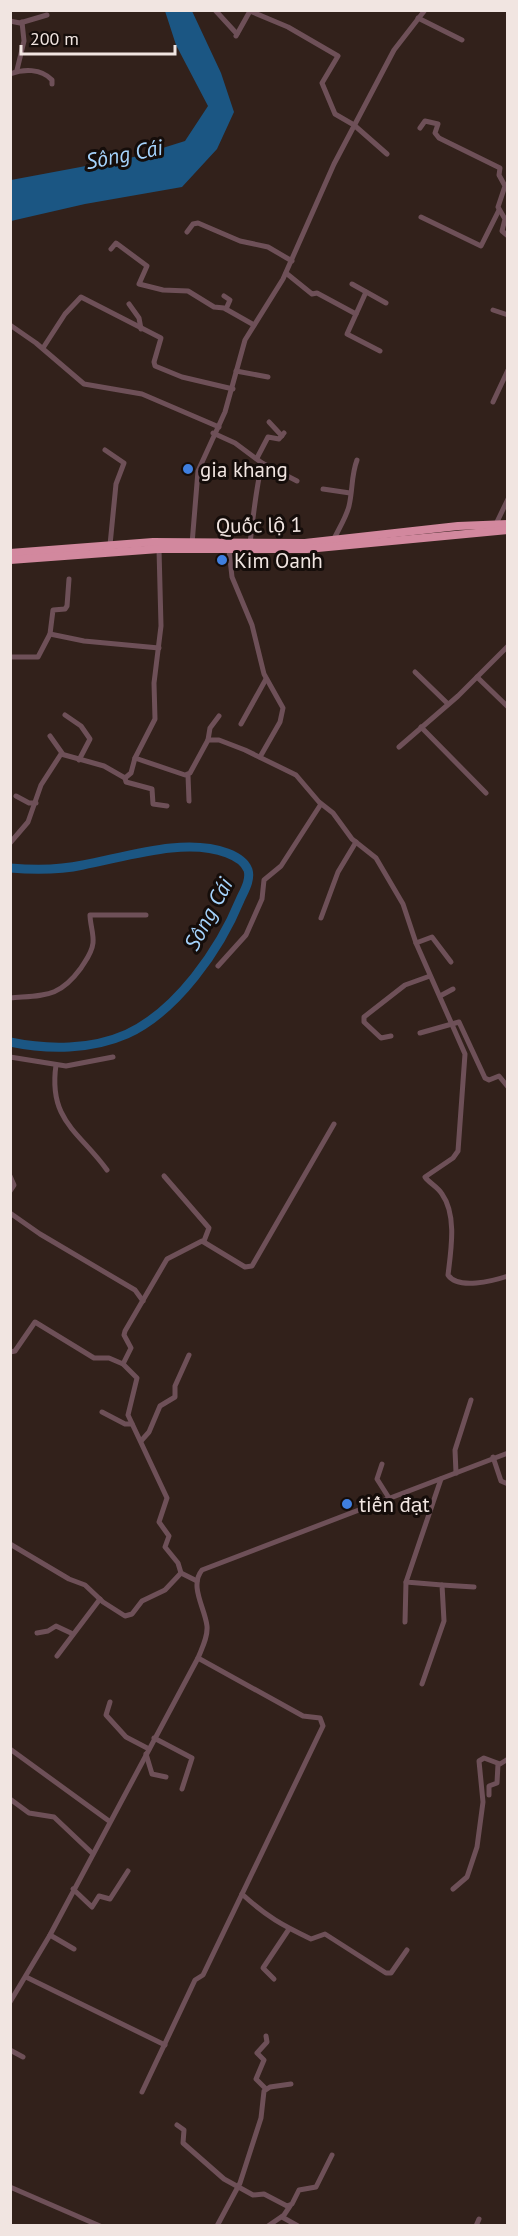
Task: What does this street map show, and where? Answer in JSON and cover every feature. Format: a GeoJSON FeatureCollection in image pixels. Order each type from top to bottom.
{"type":"FeatureCollection","features":[{"type":"Feature","properties":{"kind":"highway","name":"Quốc lộ 1"},"geometry":{"type":"LineString","coordinates":[[10,560],[193,546],[333,541],[507,524]]}},
{"type":"Feature","properties":{"kind":"highway","name":"Quốc lộ 1"},"geometry":{"type":"LineString","coordinates":[[10,553],[110,544],[193,546],[229,550],[307,549],[507,530]]}},
{"type":"Feature","properties":{"kind":"street"},"geometry":{"type":"LineString","coordinates":[[215,10],[237,35],[250,11],[288,27],[338,56],[322,85],[335,114],[354,125],[387,154]]}},
{"type":"Feature","properties":{"kind":"street"},"geometry":{"type":"LineString","coordinates":[[193,546],[198,471],[213,433],[219,427],[233,389],[245,340],[286,273],[309,214],[396,45],[425,10]]}},
{"type":"Feature","properties":{"kind":"street"},"geometry":{"type":"LineString","coordinates":[[10,21],[22,22],[47,15]]}},
{"type":"Feature","properties":{"kind":"street"},"geometry":{"type":"LineString","coordinates":[[418,18],[462,40]]}},
{"type":"Feature","properties":{"kind":"street"},"geometry":{"type":"LineString","coordinates":[[17,71],[24,38],[22,22]]}},
{"type":"Feature","properties":{"kind":"street"},"geometry":{"type":"LineString","coordinates":[[10,74],[23,69],[46,75],[52,80],[52,84]]}},
{"type":"Feature","properties":{"kind":"street"},"geometry":{"type":"LineString","coordinates":[[420,129],[425,121],[438,124],[435,133],[439,138],[500,168],[499,175],[504,186],[498,206],[505,219],[502,231],[507,236]]}},
{"type":"Feature","properties":{"kind":"street"},"geometry":{"type":"LineString","coordinates":[[422,217],[481,246],[499,210]]}},
{"type":"Feature","properties":{"kind":"street"},"geometry":{"type":"LineString","coordinates":[[187,232],[198,223],[240,241],[268,248],[292,261]]}},
{"type":"Feature","properties":{"kind":"street"},"geometry":{"type":"LineString","coordinates":[[111,249],[116,243],[147,266],[139,284],[163,290],[188,291],[214,307],[226,309],[254,325]]}},
{"type":"Feature","properties":{"kind":"street"},"geometry":{"type":"LineString","coordinates":[[286,273],[312,294],[317,293],[356,314]]}},
{"type":"Feature","properties":{"kind":"street"},"geometry":{"type":"LineString","coordinates":[[352,284],[386,303]]}},
{"type":"Feature","properties":{"kind":"street"},"geometry":{"type":"LineString","coordinates":[[366,292],[347,334],[380,351]]}},
{"type":"Feature","properties":{"kind":"street"},"geometry":{"type":"LineString","coordinates":[[224,296],[230,300],[226,309]]}},
{"type":"Feature","properties":{"kind":"street"},"geometry":{"type":"LineString","coordinates":[[43,348],[65,314],[81,297],[162,339],[154,362],[156,366],[182,377],[233,389]]}},
{"type":"Feature","properties":{"kind":"street"},"geometry":{"type":"LineString","coordinates":[[129,304],[140,318],[141,329]]}},
{"type":"Feature","properties":{"kind":"street"},"geometry":{"type":"LineString","coordinates":[[494,310],[507,315]]}},
{"type":"Feature","properties":{"kind":"street"},"geometry":{"type":"LineString","coordinates":[[10,325],[43,348],[84,384],[142,394],[219,427]]}},
{"type":"Feature","properties":{"kind":"street"},"geometry":{"type":"LineString","coordinates":[[493,402],[507,370]]}},
{"type":"Feature","properties":{"kind":"street"},"geometry":{"type":"LineString","coordinates":[[236,371],[268,377]]}},
{"type":"Feature","properties":{"kind":"street"},"geometry":{"type":"LineString","coordinates":[[257,458],[268,437],[279,439],[283,435],[269,422]]}},
{"type":"Feature","properties":{"kind":"street"},"geometry":{"type":"LineString","coordinates":[[213,433],[236,443],[262,463],[297,481]]}},
{"type":"Feature","properties":{"kind":"street"},"geometry":{"type":"LineString","coordinates":[[105,450],[124,463],[116,484],[110,544]]}},
{"type":"Feature","properties":{"kind":"street"},"geometry":{"type":"LineString","coordinates":[[333,541],[348,508],[350,493],[354,485],[351,476],[357,460]]}},
{"type":"Feature","properties":{"kind":"street"},"geometry":{"type":"LineString","coordinates":[[250,544],[262,463]]}},
{"type":"Feature","properties":{"kind":"street"},"geometry":{"type":"LineString","coordinates":[[323,489],[350,493]]}},
{"type":"Feature","properties":{"kind":"street"},"geometry":{"type":"LineString","coordinates":[[496,524],[507,499]]}},
{"type":"Feature","properties":{"kind":"street"},"geometry":{"type":"LineString","coordinates":[[125,778],[131,773],[135,758],[154,722],[154,683],[161,626],[159,549]]}},
{"type":"Feature","properties":{"kind":"street"},"geometry":{"type":"LineString","coordinates":[[229,550],[232,577],[252,625],[266,679],[281,702],[283,714],[260,757]]}},
{"type":"Feature","properties":{"kind":"street"},"geometry":{"type":"LineString","coordinates":[[10,657],[36,658],[50,634],[53,610],[65,609],[67,606],[69,579]]}},
{"type":"Feature","properties":{"kind":"street"},"geometry":{"type":"LineString","coordinates":[[50,634],[84,641],[159,648]]}},
{"type":"Feature","properties":{"kind":"street"},"geometry":{"type":"LineString","coordinates":[[399,747],[477,677],[507,646]]}},
{"type":"Feature","properties":{"kind":"street"},"geometry":{"type":"LineString","coordinates":[[415,672],[448,704]]}},
{"type":"Feature","properties":{"kind":"street"},"geometry":{"type":"LineString","coordinates":[[477,677],[507,707]]}},
{"type":"Feature","properties":{"kind":"street"},"geometry":{"type":"LineString","coordinates":[[241,724],[266,679]]}},
{"type":"Feature","properties":{"kind":"street"},"geometry":{"type":"LineString","coordinates":[[65,715],[80,726],[90,739],[79,760]]}},
{"type":"Feature","properties":{"kind":"street"},"geometry":{"type":"LineString","coordinates":[[189,801],[188,775],[208,740],[210,728],[219,716]]}},
{"type":"Feature","properties":{"kind":"street"},"geometry":{"type":"LineString","coordinates":[[422,727],[486,794]]}},
{"type":"Feature","properties":{"kind":"street"},"geometry":{"type":"LineString","coordinates":[[50,736],[62,753],[104,766],[125,778],[127,783],[152,789],[153,804],[167,806]]}},
{"type":"Feature","properties":{"kind":"street"},"geometry":{"type":"LineString","coordinates":[[208,740],[224,741],[296,775],[321,804],[333,813],[356,842],[376,858],[403,904],[430,976],[454,1021],[466,1059],[458,1151],[453,1158],[425,1177],[442,1193],[446,1201],[451,1233],[449,1277],[466,1283],[504,1277]]}},
{"type":"Feature","properties":{"kind":"street"},"geometry":{"type":"LineString","coordinates":[[10,843],[28,822],[43,782],[62,753]]}},
{"type":"Feature","properties":{"kind":"street"},"geometry":{"type":"LineString","coordinates":[[135,758],[188,775]]}},
{"type":"Feature","properties":{"kind":"street"},"geometry":{"type":"LineString","coordinates":[[16,796],[29,803],[36,803]]}},
{"type":"Feature","properties":{"kind":"street"},"geometry":{"type":"LineString","coordinates":[[218,966],[246,935],[262,899],[264,880],[281,866],[321,804]]}},
{"type":"Feature","properties":{"kind":"street"},"geometry":{"type":"LineString","coordinates":[[321,918],[338,872],[356,842]]}},
{"type":"Feature","properties":{"kind":"street"},"geometry":{"type":"LineString","coordinates":[[10,998],[48,994],[64,989],[68,985],[90,954],[93,941],[90,915],[146,915]]}},
{"type":"Feature","properties":{"kind":"street"},"geometry":{"type":"LineString","coordinates":[[416,943],[432,937],[451,962]]}},
{"type":"Feature","properties":{"kind":"street"},"geometry":{"type":"LineString","coordinates":[[391,1036],[381,1038],[364,1022],[364,1017],[405,985],[430,976]]}},
{"type":"Feature","properties":{"kind":"street"},"geometry":{"type":"LineString","coordinates":[[442,995],[453,988]]}},
{"type":"Feature","properties":{"kind":"street"},"geometry":{"type":"LineString","coordinates":[[420,1032],[454,1021],[460,1024],[485,1078],[489,1080],[499,1076],[507,1087]]}},
{"type":"Feature","properties":{"kind":"street"},"geometry":{"type":"LineString","coordinates":[[10,1057],[56,1065],[82,1065],[113,1058]]}},
{"type":"Feature","properties":{"kind":"street"},"geometry":{"type":"LineString","coordinates":[[56,1065],[55,1092],[65,1121],[107,1170]]}},
{"type":"Feature","properties":{"kind":"street"},"geometry":{"type":"LineString","coordinates":[[204,1241],[245,1267],[250,1267],[334,1124]]}},
{"type":"Feature","properties":{"kind":"street"},"geometry":{"type":"LineString","coordinates":[[10,1176],[14,1183],[10,1191]]}},
{"type":"Feature","properties":{"kind":"street"},"geometry":{"type":"LineString","coordinates":[[123,1364],[131,1348],[125,1331],[169,1257],[204,1241],[209,1228],[164,1176]]}},
{"type":"Feature","properties":{"kind":"street"},"geometry":{"type":"LineString","coordinates":[[10,1213],[40,1234],[135,1290],[143,1300]]}},
{"type":"Feature","properties":{"kind":"street"},"geometry":{"type":"LineString","coordinates":[[10,1352],[15,1351],[35,1322],[94,1358],[109,1358],[123,1364],[137,1378],[129,1406],[132,1424],[167,1498],[159,1522],[168,1534],[165,1547],[178,1563],[181,1573],[197,1581]]}},
{"type":"Feature","properties":{"kind":"street"},"geometry":{"type":"LineString","coordinates":[[141,1441],[149,1432],[160,1406],[175,1397],[175,1386],[189,1355]]}},
{"type":"Feature","properties":{"kind":"street"},"geometry":{"type":"LineString","coordinates":[[456,1473],[455,1450],[471,1400]]}},
{"type":"Feature","properties":{"kind":"street"},"geometry":{"type":"LineString","coordinates":[[102,1412],[125,1424],[132,1424]]}},
{"type":"Feature","properties":{"kind":"street"},"geometry":{"type":"LineString","coordinates":[[10,2002],[13,1993],[26,1977],[50,1935],[198,1658],[207,1635],[207,1624],[197,1581],[202,1570],[506,1453]]}},
{"type":"Feature","properties":{"kind":"street"},"geometry":{"type":"LineString","coordinates":[[493,1457],[501,1481],[507,1484]]}},
{"type":"Feature","properties":{"kind":"street"},"geometry":{"type":"LineString","coordinates":[[382,1464],[377,1479],[389,1498]]}},
{"type":"Feature","properties":{"kind":"street"},"geometry":{"type":"LineString","coordinates":[[405,1622],[406,1582],[441,1479]]}},
{"type":"Feature","properties":{"kind":"street"},"geometry":{"type":"LineString","coordinates":[[10,1544],[69,1580],[85,1585],[100,1599],[128,1616],[141,1601],[165,1590],[181,1573]]}},
{"type":"Feature","properties":{"kind":"street"},"geometry":{"type":"LineString","coordinates":[[406,1582],[474,1587]]}},
{"type":"Feature","properties":{"kind":"street"},"geometry":{"type":"LineString","coordinates":[[422,1684],[444,1621],[442,1585]]}},
{"type":"Feature","properties":{"kind":"street"},"geometry":{"type":"LineString","coordinates":[[57,1656],[100,1599]]}},
{"type":"Feature","properties":{"kind":"street"},"geometry":{"type":"LineString","coordinates":[[37,1633],[48,1632],[56,1626],[73,1634]]}},
{"type":"Feature","properties":{"kind":"street"},"geometry":{"type":"LineString","coordinates":[[142,2092],[195,1980],[203,1975],[323,1722],[320,1718],[303,1716],[198,1658]]}},
{"type":"Feature","properties":{"kind":"street"},"geometry":{"type":"LineString","coordinates":[[110,1701],[106,1715],[126,1737],[147,1751],[152,1774],[166,1777]]}},
{"type":"Feature","properties":{"kind":"street"},"geometry":{"type":"LineString","coordinates":[[154,1738],[192,1758],[182,1789]]}},
{"type":"Feature","properties":{"kind":"street"},"geometry":{"type":"LineString","coordinates":[[10,1749],[109,1821]]}},
{"type":"Feature","properties":{"kind":"street"},"geometry":{"type":"LineString","coordinates":[[453,1889],[467,1877],[478,1840],[483,1802],[479,1761],[484,1758],[498,1764]]}},
{"type":"Feature","properties":{"kind":"street"},"geometry":{"type":"LineString","coordinates":[[498,1764],[507,1759]]}},
{"type":"Feature","properties":{"kind":"street"},"geometry":{"type":"LineString","coordinates":[[489,1795],[489,1786],[497,1783],[498,1764]]}},
{"type":"Feature","properties":{"kind":"street"},"geometry":{"type":"LineString","coordinates":[[11,1800],[29,1813],[54,1817],[92,1853]]}},
{"type":"Feature","properties":{"kind":"street"},"geometry":{"type":"LineString","coordinates":[[73,1889],[92,1907],[99,1896],[110,1899],[128,1871]]}},
{"type":"Feature","properties":{"kind":"street"},"geometry":{"type":"LineString","coordinates":[[242,1894],[268,1918],[289,1929],[299,1931],[311,1939],[325,1935],[387,1973],[391,1972],[407,1950]]}},
{"type":"Feature","properties":{"kind":"street"},"geometry":{"type":"LineString","coordinates":[[274,1978],[263,1968],[289,1929]]}},
{"type":"Feature","properties":{"kind":"street"},"geometry":{"type":"LineString","coordinates":[[50,1935],[74,1949]]}},
{"type":"Feature","properties":{"kind":"street"},"geometry":{"type":"LineString","coordinates":[[26,1977],[165,2045]]}},
{"type":"Feature","properties":{"kind":"street"},"geometry":{"type":"LineString","coordinates":[[266,2036],[267,2042],[257,2053],[264,2060],[256,2079],[266,2089]]}},
{"type":"Feature","properties":{"kind":"street"},"geometry":{"type":"LineString","coordinates":[[10,2050],[23,2057]]}},
{"type":"Feature","properties":{"kind":"street"},"geometry":{"type":"LineString","coordinates":[[266,2089],[291,2084]]}},
{"type":"Feature","properties":{"kind":"street"},"geometry":{"type":"LineString","coordinates":[[216,2226],[238,2187],[261,2118],[261,2101],[266,2089]]}},
{"type":"Feature","properties":{"kind":"street"},"geometry":{"type":"LineString","coordinates":[[177,2125],[184,2130],[183,2143],[221,2177],[253,2195],[264,2194],[290,2206]]}},
{"type":"Feature","properties":{"kind":"street"},"geometry":{"type":"LineString","coordinates":[[268,2226],[282,2217],[298,2191],[316,2187],[332,2155]]}},
{"type":"Feature","properties":{"kind":"street"},"geometry":{"type":"LineString","coordinates":[[10,2187],[100,2226]]}},
{"type":"Feature","properties":{"kind":"street"},"geometry":{"type":"LineString","coordinates":[[282,2217],[298,2226]]}},
{"type":"Feature","properties":{"kind":"street"},"geometry":{"type":"LineString","coordinates":[[476,2226],[479,2219]]}},
{"type":"Feature","properties":{"kind":"water","name":"Sông Cái"},"geometry":{"type":"Polygon","coordinates":[[[165,11],[192,11],[221,73],[234,112],[217,149],[182,187],[85,204],[11,221],[11,180],[134,157],[185,141],[208,106],[176,45],[165,11]]]}},
{"type":"Feature","properties":{"kind":"waterway","name":"Sông Cái"},"geometry":{"type":"LineString","coordinates":[[10,868],[65,868],[136,853],[193,847],[230,854],[245,864],[249,874],[247,885],[231,919],[209,958],[179,994],[145,1024],[127,1034],[84,1046],[54,1047],[10,1042]]}},
{"type":"Feature","properties":{"kind":"place","name":"gia khang"},"geometry":{"type":"Point","coordinates":[188,469]}},
{"type":"Feature","properties":{"kind":"place","name":"Kim Oanh"},"geometry":{"type":"Point","coordinates":[222,560]}},
{"type":"Feature","properties":{"kind":"place","name":"tiến đạt"},"geometry":{"type":"Point","coordinates":[347,1504]}}]}
